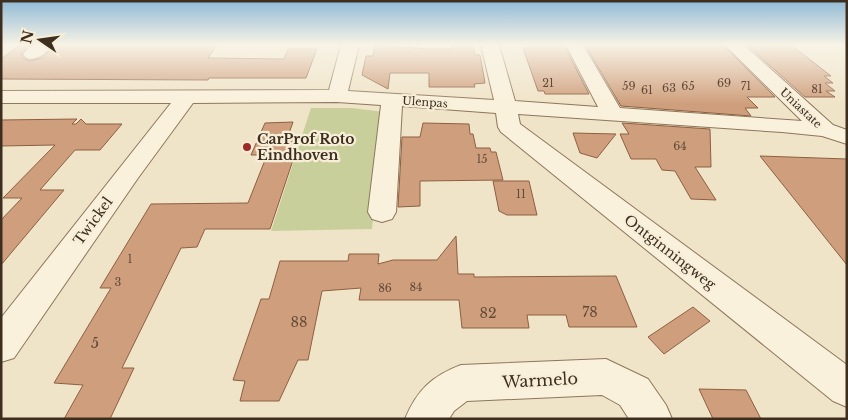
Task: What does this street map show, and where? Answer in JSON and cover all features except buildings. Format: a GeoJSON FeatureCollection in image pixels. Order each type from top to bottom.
{"type":"FeatureCollection","features":[{"type":"Feature","properties":{"kind":"street"},"geometry":{"type":"LineString","coordinates":[[337,96],[345,65]]}},
{"type":"Feature","properties":{"kind":"street","name":"Ontginningweg"},"geometry":{"type":"LineString","coordinates":[[495,65],[509,126],[847,388]]}},
{"type":"Feature","properties":{"kind":"street"},"geometry":{"type":"LineString","coordinates":[[585,65],[613,115]]}},
{"type":"Feature","properties":{"kind":"street","name":"Uniastate"},"geometry":{"type":"LineString","coordinates":[[753,65],[825,130]]}},
{"type":"Feature","properties":{"kind":"street","name":"Twickel"},"geometry":{"type":"LineString","coordinates":[[1,346],[187,96]]}},
{"type":"Feature","properties":{"kind":"street","name":"Ulenpas"},"geometry":{"type":"LineString","coordinates":[[1,97],[337,96],[825,130],[847,137]]}},
{"type":"Feature","properties":{"kind":"street"},"geometry":{"type":"LineString","coordinates":[[382,212],[392,100]]}},
{"type":"Feature","properties":{"kind":"street","name":"Warmelo"},"geometry":{"type":"LineString","coordinates":[[425,419],[440,397],[461,383],[606,377],[634,392],[652,419]]}},
{"type":"Feature","properties":{"kind":"green space"},"geometry":{"type":"Polygon","coordinates":[[[311,108],[352,108],[384,112],[372,229],[271,231],[311,108]]]}},
{"type":"Feature","properties":{"kind":"place","name":"CarProf Roto Eindhoven"},"geometry":{"type":"Point","coordinates":[247,147]}}]}
